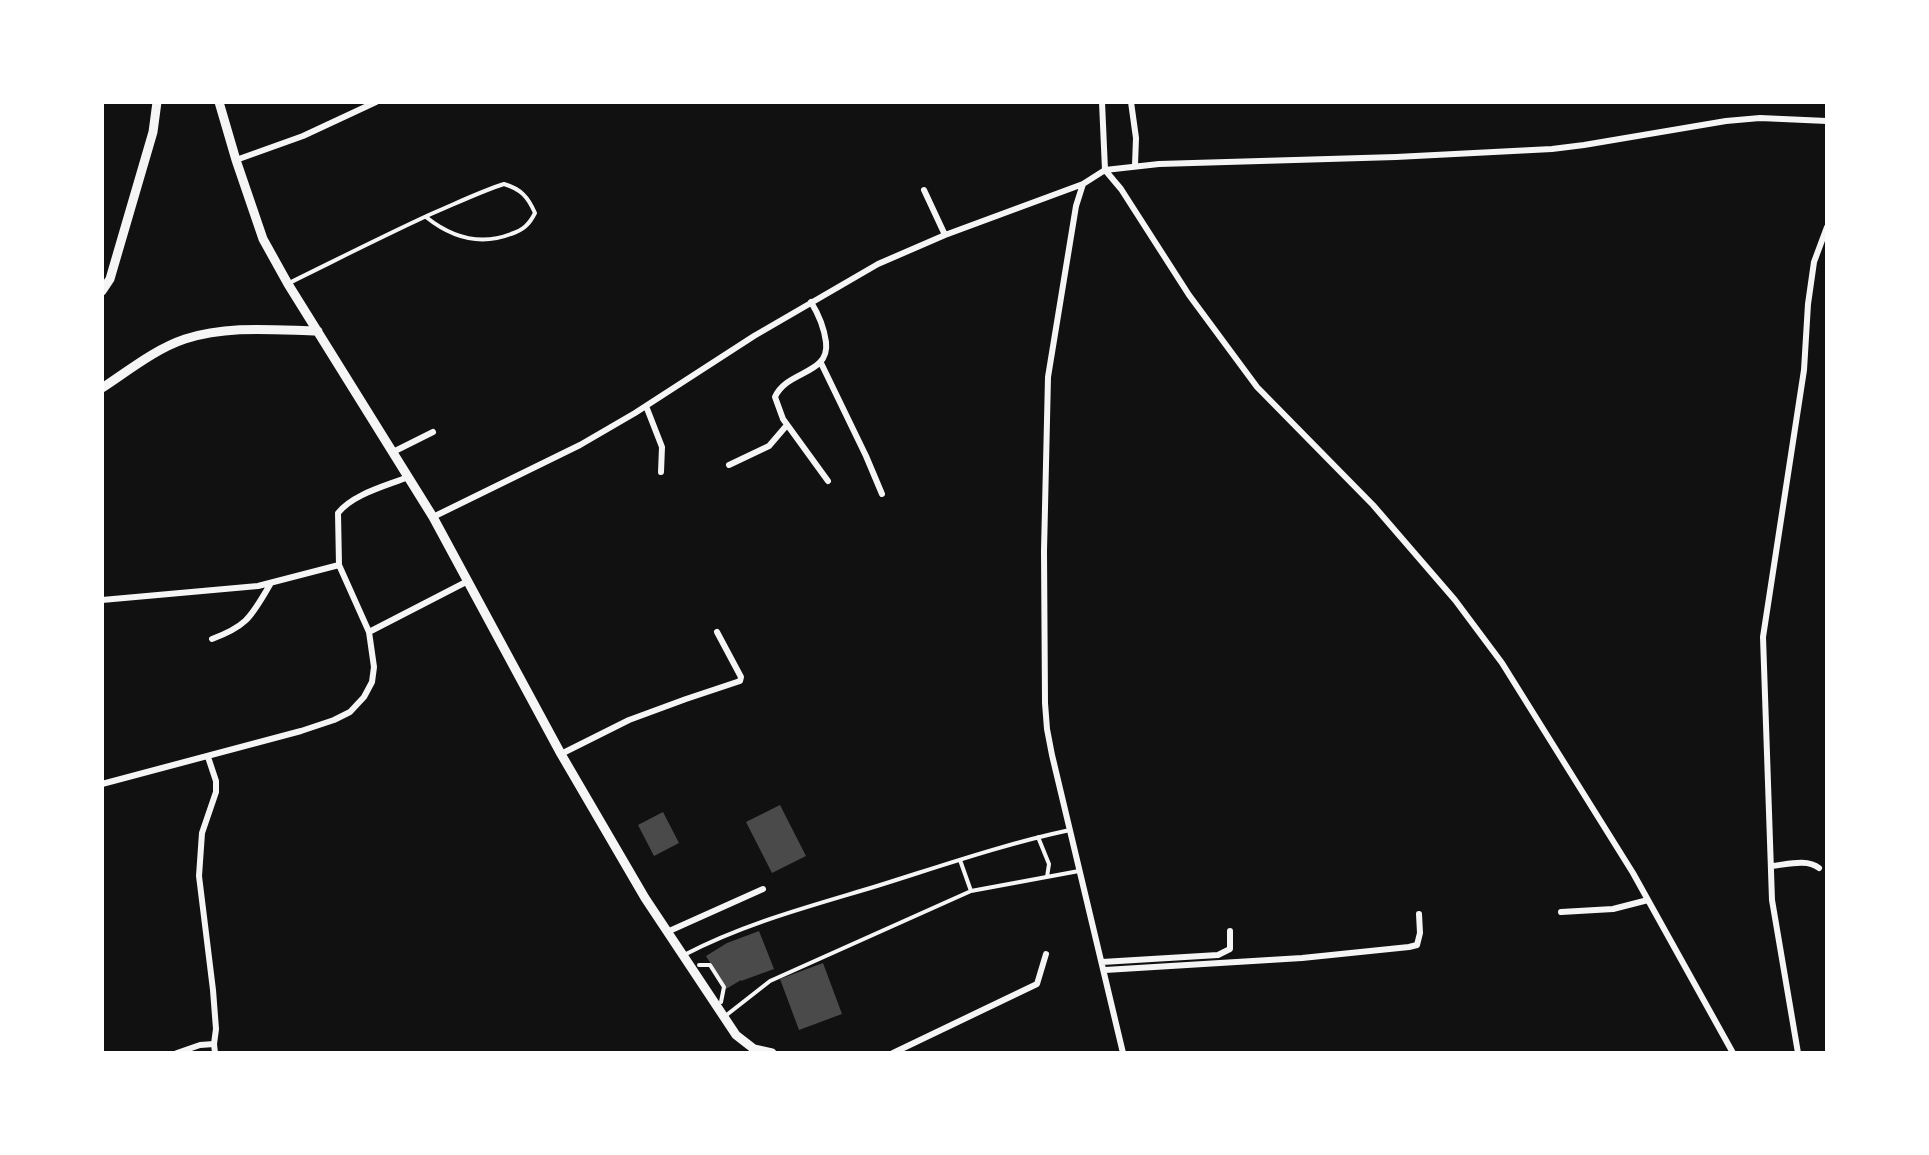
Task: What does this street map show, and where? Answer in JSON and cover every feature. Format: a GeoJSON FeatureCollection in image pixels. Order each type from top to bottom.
{"type":"FeatureCollection","features":[{"type":"Feature","properties":{"kind":"street"},"geometry":{"type":"LineString","coordinates":[[102,291],[110,279],[149,143],[157,102]]}},
{"type":"Feature","properties":{"kind":"street"},"geometry":{"type":"LineString","coordinates":[[219,102],[263,239],[288,284],[433,518],[561,754],[645,898],[724,1018],[746,1045],[772,1053]]}},
{"type":"Feature","properties":{"kind":"street"},"geometry":{"type":"LineString","coordinates":[[236,160],[303,136],[376,102]]}},
{"type":"Feature","properties":{"kind":"street"},"geometry":{"type":"LineString","coordinates":[[1102,102],[1105,170],[1121,189],[1189,295],[1257,387],[1373,505],[1469,618],[1509,673],[1633,873],[1733,1053]]}},
{"type":"Feature","properties":{"kind":"street"},"geometry":{"type":"LineString","coordinates":[[1131,102],[1136,138],[1136,165]]}},
{"type":"Feature","properties":{"kind":"street"},"geometry":{"type":"LineString","coordinates":[[433,518],[580,445],[646,406],[754,336],[878,264],[945,235],[1083,184],[1105,170],[1136,165],[1396,157],[1552,149],[1726,121],[1760,118],[1827,121]]}},
{"type":"Feature","properties":{"kind":"street"},"geometry":{"type":"LineString","coordinates":[[1083,184],[1076,206],[1048,377],[1044,551],[1047,729],[1123,1053]]}},
{"type":"Feature","properties":{"kind":"street"},"geometry":{"type":"LineString","coordinates":[[924,190],[945,235]]}},
{"type":"Feature","properties":{"kind":"street"},"geometry":{"type":"LineString","coordinates":[[1798,1053],[1772,900],[1763,638],[1804,369],[1808,304],[1815,262],[1827,227]]}},
{"type":"Feature","properties":{"kind":"street"},"geometry":{"type":"LineString","coordinates":[[811,302],[820,315],[827,352],[820,363],[778,390],[775,396],[788,425],[828,481]]}},
{"type":"Feature","properties":{"kind":"street"},"geometry":{"type":"LineString","coordinates":[[102,388],[159,351],[183,339],[232,330],[318,331]]}},
{"type":"Feature","properties":{"kind":"street"},"geometry":{"type":"LineString","coordinates":[[820,363],[882,494]]}},
{"type":"Feature","properties":{"kind":"street"},"geometry":{"type":"LineString","coordinates":[[646,406],[662,447],[661,472]]}},
{"type":"Feature","properties":{"kind":"street"},"geometry":{"type":"LineString","coordinates":[[729,465],[769,446],[788,425]]}},
{"type":"Feature","properties":{"kind":"street"},"geometry":{"type":"LineString","coordinates":[[393,452],[433,432]]}},
{"type":"Feature","properties":{"kind":"street"},"geometry":{"type":"LineString","coordinates":[[102,784],[301,731],[350,712],[364,697],[372,682],[374,667],[369,632],[339,565],[338,513],[343,507],[360,497],[408,477]]}},
{"type":"Feature","properties":{"kind":"street"},"geometry":{"type":"LineString","coordinates":[[102,600],[235,590],[339,565]]}},
{"type":"Feature","properties":{"kind":"street"},"geometry":{"type":"LineString","coordinates":[[369,632],[466,582]]}},
{"type":"Feature","properties":{"kind":"street"},"geometry":{"type":"LineString","coordinates":[[212,639],[234,631],[244,624],[271,583]]}},
{"type":"Feature","properties":{"kind":"street"},"geometry":{"type":"LineString","coordinates":[[561,754],[630,720],[740,681],[741,676],[717,632]]}},
{"type":"Feature","properties":{"kind":"street"},"geometry":{"type":"LineString","coordinates":[[208,757],[216,781],[216,792],[202,833],[199,876],[213,990],[215,1053]]}},
{"type":"Feature","properties":{"kind":"street"},"geometry":{"type":"LineString","coordinates":[[1771,866],[1801,863],[1814,864],[1819,868]]}},
{"type":"Feature","properties":{"kind":"street"},"geometry":{"type":"LineString","coordinates":[[667,932],[763,889]]}},
{"type":"Feature","properties":{"kind":"street"},"geometry":{"type":"LineString","coordinates":[[1561,912],[1613,909],[1648,900]]}},
{"type":"Feature","properties":{"kind":"street"},"geometry":{"type":"LineString","coordinates":[[1105,970],[1302,958],[1409,947],[1417,945],[1420,933],[1419,914]]}},
{"type":"Feature","properties":{"kind":"street"},"geometry":{"type":"LineString","coordinates":[[1102,962],[1218,955],[1230,949],[1230,931]]}},
{"type":"Feature","properties":{"kind":"street"},"geometry":{"type":"LineString","coordinates":[[893,1053],[1037,984],[1046,954]]}},
{"type":"Feature","properties":{"kind":"street"},"geometry":{"type":"LineString","coordinates":[[177,1053],[200,1045],[214,1044]]}},
{"type":"Feature","properties":{"kind":"lane"},"geometry":{"type":"LineString","coordinates":[[288,284],[426,217],[504,184],[523,192],[530,200],[535,213],[530,224],[517,232],[499,239],[478,241],[457,236],[440,228],[426,217]]}},
{"type":"Feature","properties":{"kind":"lane"},"geometry":{"type":"LineString","coordinates":[[682,956],[715,939],[745,928],[960,860],[1070,830]]}},
{"type":"Feature","properties":{"kind":"lane"},"geometry":{"type":"LineString","coordinates":[[1038,837],[1049,864],[1047,877]]}},
{"type":"Feature","properties":{"kind":"lane"},"geometry":{"type":"LineString","coordinates":[[960,860],[971,891]]}},
{"type":"Feature","properties":{"kind":"lane"},"geometry":{"type":"LineString","coordinates":[[724,1018],[770,981],[971,891],[1081,870]]}},
{"type":"Feature","properties":{"kind":"lane"},"geometry":{"type":"LineString","coordinates":[[699,965],[710,965],[724,987],[721,1002]]}},
{"type":"Feature","properties":{"kind":"building"},"geometry":{"type":"Polygon","coordinates":[[[780,805],[806,856],[772,873],[746,822],[780,805]]]}},
{"type":"Feature","properties":{"kind":"building"},"geometry":{"type":"Polygon","coordinates":[[[663,812],[679,843],[654,856],[638,825],[663,812]]]}},
{"type":"Feature","properties":{"kind":"building"},"geometry":{"type":"Polygon","coordinates":[[[759,931],[774,969],[741,980],[726,989],[706,956],[727,943],[759,931]]]}},
{"type":"Feature","properties":{"kind":"building"},"geometry":{"type":"Polygon","coordinates":[[[823,963],[842,1014],[799,1030],[780,979],[823,963]]]}}]}
